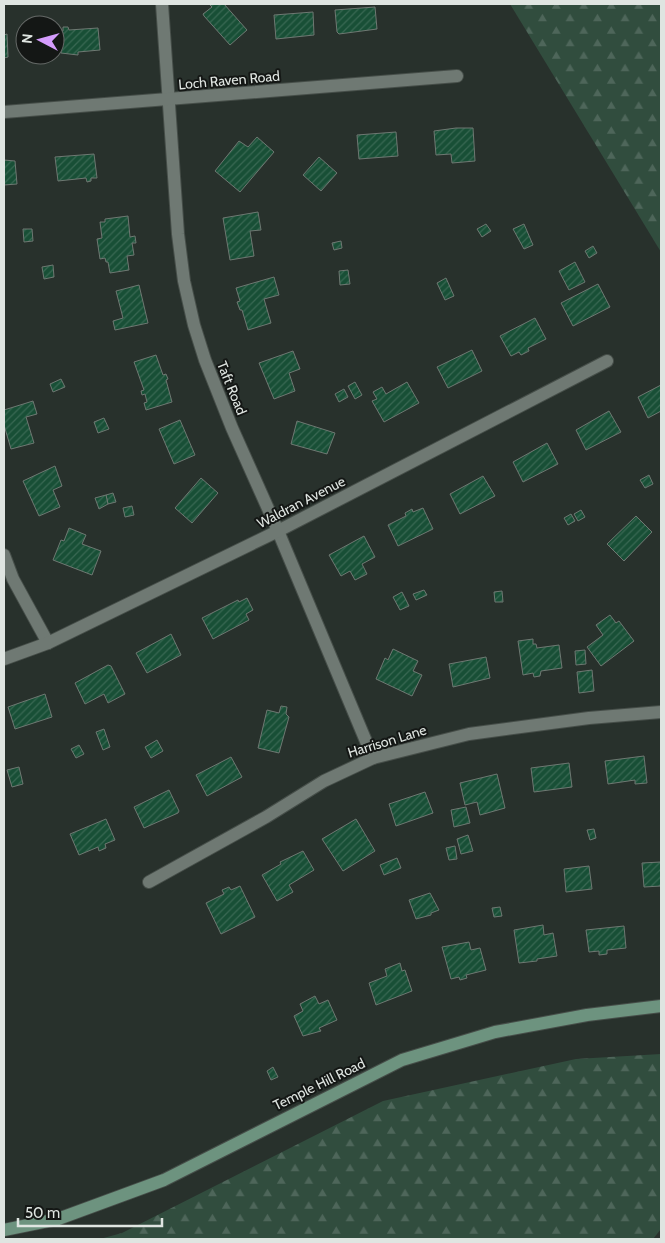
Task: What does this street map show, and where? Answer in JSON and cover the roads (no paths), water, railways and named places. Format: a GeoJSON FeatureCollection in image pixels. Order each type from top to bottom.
{"type":"FeatureCollection","features":[{"type":"Feature","properties":{"kind":"main road","name":"Temple Hill Road"},"geometry":{"type":"LineString","coordinates":[[4,1230],[58,1219],[164,1180],[402,1060],[503,1031],[587,1016],[661,1006]]}},
{"type":"Feature","properties":{"kind":"street","name":"Taft Road"},"geometry":{"type":"LineString","coordinates":[[162,4],[178,234],[184,281],[194,325],[205,360],[232,428],[278,531],[373,758]]}},
{"type":"Feature","properties":{"kind":"street","name":"Loch Raven Road"},"geometry":{"type":"LineString","coordinates":[[4,112],[457,76]]}},
{"type":"Feature","properties":{"kind":"street","name":"Waldran Avenue"},"geometry":{"type":"LineString","coordinates":[[4,658],[48,642],[278,531],[607,361]]}},
{"type":"Feature","properties":{"kind":"street"},"geometry":{"type":"LineString","coordinates":[[4,555],[13,578],[48,642]]}},
{"type":"Feature","properties":{"kind":"street","name":"Harrison Lane"},"geometry":{"type":"LineString","coordinates":[[149,882],[266,817],[332,776],[373,758],[417,746],[504,729],[661,712]]}}]}
